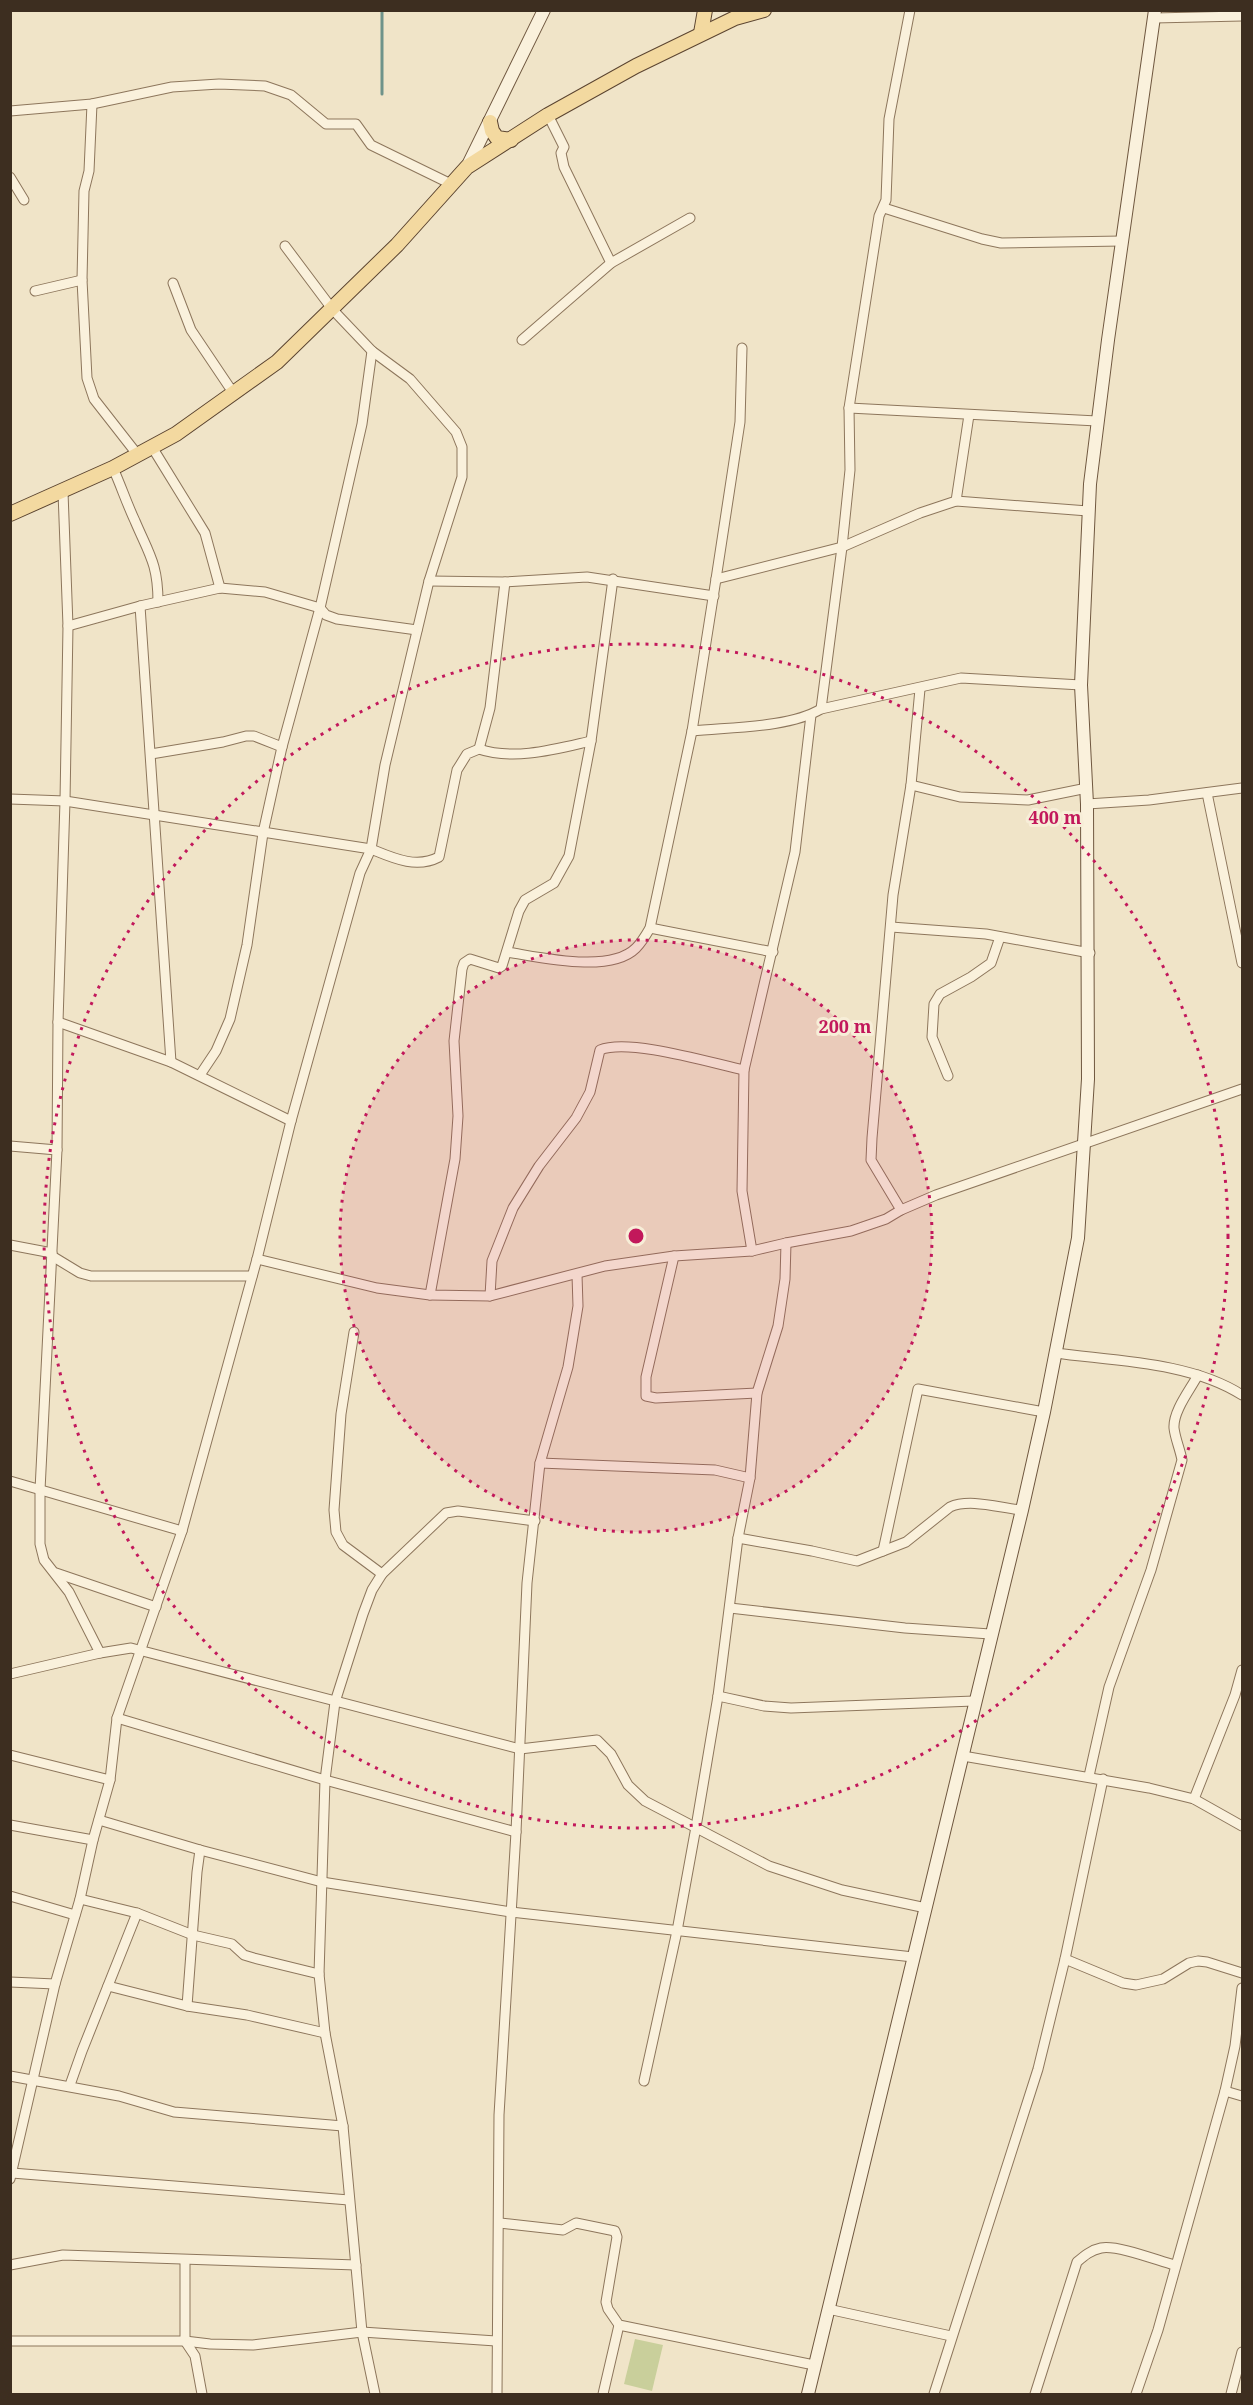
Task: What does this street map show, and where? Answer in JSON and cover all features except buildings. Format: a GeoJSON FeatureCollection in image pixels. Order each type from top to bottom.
{"type":"FeatureCollection","features":[{"type":"Feature","properties":{"kind":"main road"},"geometry":{"type":"LineString","coordinates":[[701,33],[705,10]]}},
{"type":"Feature","properties":{"kind":"main road"},"geometry":{"type":"LineString","coordinates":[[10,514],[63,492],[153,447],[234,394],[277,362],[333,310],[397,245],[467,166],[596,87],[701,33],[735,18],[764,10]]}},
{"type":"Feature","properties":{"kind":"main road"},"geometry":{"type":"LineString","coordinates":[[490,122],[497,138],[511,140]]}},
{"type":"Feature","properties":{"kind":"street"},"geometry":{"type":"LineString","coordinates":[[467,166],[544,10]]}},
{"type":"Feature","properties":{"kind":"street"},"geometry":{"type":"LineString","coordinates":[[821,709],[843,547],[850,470],[849,408],[879,216],[886,200],[889,119],[910,10]]}},
{"type":"Feature","properties":{"kind":"street"},"geometry":{"type":"LineString","coordinates":[[808,2394],[963,1756],[990,1634],[1022,1510],[1078,1238],[1089,1079],[1088,804],[1081,685],[1089,511],[1098,421],[1154,14],[1242,16]]}},
{"type":"Feature","properties":{"kind":"street"},"geometry":{"type":"LineString","coordinates":[[10,111],[92,104],[172,87],[219,84],[265,86],[291,95],[326,124],[356,124],[371,145],[451,184]]}},
{"type":"Feature","properties":{"kind":"street"},"geometry":{"type":"LineString","coordinates":[[92,104],[89,171],[84,191],[82,280],[90,389],[94,399],[136,454]]}},
{"type":"Feature","properties":{"kind":"street"},"geometry":{"type":"LineString","coordinates":[[548,115],[564,147],[561,153],[564,167],[611,263]]}},
{"type":"Feature","properties":{"kind":"street"},"geometry":{"type":"LineString","coordinates":[[10,177],[24,200]]}},
{"type":"Feature","properties":{"kind":"street"},"geometry":{"type":"LineString","coordinates":[[884,208],[1001,243],[1122,241]]}},
{"type":"Feature","properties":{"kind":"street"},"geometry":{"type":"LineString","coordinates":[[522,340],[611,263],[690,218]]}},
{"type":"Feature","properties":{"kind":"street"},"geometry":{"type":"LineString","coordinates":[[285,246],[333,310],[372,351],[410,379],[456,432],[462,447],[462,477],[429,580],[385,765],[371,849],[360,873],[291,1121],[257,1259],[182,1531],[117,1718],[110,1780],[93,1840],[80,1899],[55,1984],[11,2176],[349,2200]]}},
{"type":"Feature","properties":{"kind":"street"},"geometry":{"type":"LineString","coordinates":[[35,291],[82,280]]}},
{"type":"Feature","properties":{"kind":"street"},"geometry":{"type":"LineString","coordinates":[[172,283],[191,330],[234,394]]}},
{"type":"Feature","properties":{"kind":"street"},"geometry":{"type":"LineString","coordinates":[[507,952],[593,963],[615,958],[635,949],[650,928],[692,731],[714,596],[740,422],[742,348]]}},
{"type":"Feature","properties":{"kind":"street"},"geometry":{"type":"LineString","coordinates":[[201,1075],[216,1051],[230,1019],[247,945],[263,833],[282,747],[320,608],[362,424],[372,351]]}},
{"type":"Feature","properties":{"kind":"street"},"geometry":{"type":"LineString","coordinates":[[849,408],[1098,421]]}},
{"type":"Feature","properties":{"kind":"street"},"geometry":{"type":"LineString","coordinates":[[956,501],[969,415]]}},
{"type":"Feature","properties":{"kind":"street"},"geometry":{"type":"LineString","coordinates":[[153,447],[205,533],[220,588]]}},
{"type":"Feature","properties":{"kind":"street"},"geometry":{"type":"LineString","coordinates":[[113,468],[134,520],[150,550],[158,581],[158,602]]}},
{"type":"Feature","properties":{"kind":"street"},"geometry":{"type":"LineString","coordinates":[[63,492],[68,626],[65,801],[58,1022],[57,1150],[40,1490],[42,1553],[44,1560],[69,1592],[100,1653]]}},
{"type":"Feature","properties":{"kind":"street"},"geometry":{"type":"LineString","coordinates":[[716,579],[843,547],[920,513],[956,501],[1089,511]]}},
{"type":"Feature","properties":{"kind":"street"},"geometry":{"type":"LineString","coordinates":[[429,580],[505,582],[587,577],[613,579],[667,590],[714,596]]}},
{"type":"Feature","properties":{"kind":"street"},"geometry":{"type":"LineString","coordinates":[[430,1295],[455,1159],[458,1116],[454,1041],[462,969],[464,963],[470,959],[499,968],[502,966],[519,911],[525,900],[554,883],[569,856],[591,741],[613,579]]}},
{"type":"Feature","properties":{"kind":"street"},"geometry":{"type":"LineString","coordinates":[[479,749],[490,708],[505,582]]}},
{"type":"Feature","properties":{"kind":"street"},"geometry":{"type":"LineString","coordinates":[[68,626],[140,606],[220,588],[265,592],[320,608],[326,615],[337,618],[417,630]]}},
{"type":"Feature","properties":{"kind":"street"},"geometry":{"type":"LineString","coordinates":[[140,606],[171,1062]]}},
{"type":"Feature","properties":{"kind":"street"},"geometry":{"type":"LineString","coordinates":[[692,731],[790,722],[812,715],[821,709],[920,689],[961,678],[1081,685]]}},
{"type":"Feature","properties":{"kind":"street"},"geometry":{"type":"LineString","coordinates":[[901,1210],[871,1160],[891,927],[920,689]]}},
{"type":"Feature","properties":{"kind":"street"},"geometry":{"type":"LineString","coordinates":[[752,1251],[742,1191],[744,1070],[795,852],[812,715]]}},
{"type":"Feature","properties":{"kind":"street"},"geometry":{"type":"LineString","coordinates":[[151,754],[246,736],[254,736],[282,747]]}},
{"type":"Feature","properties":{"kind":"street"},"geometry":{"type":"LineString","coordinates":[[10,798],[65,801],[371,849],[406,862],[422,863],[439,857],[457,770],[467,754],[479,749],[492,753],[515,753],[556,749],[591,741]]}},
{"type":"Feature","properties":{"kind":"street"},"geometry":{"type":"LineString","coordinates":[[910,785],[960,797],[1029,800],[1087,788]]}},
{"type":"Feature","properties":{"kind":"street"},"geometry":{"type":"LineString","coordinates":[[1088,804],[1149,800],[1242,789]]}},
{"type":"Feature","properties":{"kind":"street"},"geometry":{"type":"LineString","coordinates":[[1208,793],[1242,963]]}},
{"type":"Feature","properties":{"kind":"street"},"geometry":{"type":"LineString","coordinates":[[891,927],[986,934],[1090,953]]}},
{"type":"Feature","properties":{"kind":"street"},"geometry":{"type":"LineString","coordinates":[[650,928],[773,952]]}},
{"type":"Feature","properties":{"kind":"street"},"geometry":{"type":"LineString","coordinates":[[948,1076],[932,1037],[931,1020],[934,1004],[940,994],[991,963],[999,938]]}},
{"type":"Feature","properties":{"kind":"street"},"geometry":{"type":"LineString","coordinates":[[58,1022],[171,1062],[291,1121]]}},
{"type":"Feature","properties":{"kind":"street"},"geometry":{"type":"LineString","coordinates":[[490,1296],[492,1261],[513,1208],[539,1166],[576,1118],[590,1092],[600,1050],[611,1046],[651,1050],[744,1070]]}},
{"type":"Feature","properties":{"kind":"street"},"geometry":{"type":"LineString","coordinates":[[257,1259],[377,1288],[430,1295],[490,1296],[605,1266],[674,1256],[752,1251],[786,1242],[851,1231],[886,1219],[936,1195],[1242,1089]]}},
{"type":"Feature","properties":{"kind":"street"},"geometry":{"type":"LineString","coordinates":[[10,1146],[57,1150]]}},
{"type":"Feature","properties":{"kind":"street"},"geometry":{"type":"LineString","coordinates":[[644,2081],[677,1931],[696,1827],[718,1696],[738,1538],[750,1478],[757,1393],[778,1326],[785,1279],[786,1242]]}},
{"type":"Feature","properties":{"kind":"street"},"geometry":{"type":"LineString","coordinates":[[10,1245],[52,1255],[80,1274],[91,1276],[252,1276]]}},
{"type":"Feature","properties":{"kind":"street"},"geometry":{"type":"LineString","coordinates":[[674,1256],[646,1377],[646,1396],[656,1398],[757,1393]]}},
{"type":"Feature","properties":{"kind":"street"},"geometry":{"type":"LineString","coordinates":[[497,2394],[499,2115],[512,1912],[527,1583],[540,1463],[568,1367],[578,1306],[577,1275]]}},
{"type":"Feature","properties":{"kind":"street"},"geometry":{"type":"LineString","coordinates":[[354,1332],[341,1414],[334,1510],[336,1532],[342,1545],[382,1574]]}},
{"type":"Feature","properties":{"kind":"street"},"geometry":{"type":"LineString","coordinates":[[1055,1353],[1176,1370],[1198,1375],[1242,1395]]}},
{"type":"Feature","properties":{"kind":"street"},"geometry":{"type":"LineString","coordinates":[[1089,1776],[1109,1687],[1151,1570],[1182,1460],[1174,1423],[1198,1375]]}},
{"type":"Feature","properties":{"kind":"street"},"geometry":{"type":"LineString","coordinates":[[883,1551],[918,1389],[1044,1412]]}},
{"type":"Feature","properties":{"kind":"street"},"geometry":{"type":"LineString","coordinates":[[540,1463],[714,1470],[750,1478]]}},
{"type":"Feature","properties":{"kind":"street"},"geometry":{"type":"LineString","coordinates":[[10,1481],[182,1531]]}},
{"type":"Feature","properties":{"kind":"street"},"geometry":{"type":"LineString","coordinates":[[738,1538],[857,1561],[906,1542],[957,1504],[968,1503],[1022,1510]]}},
{"type":"Feature","properties":{"kind":"street"},"geometry":{"type":"LineString","coordinates":[[375,2394],[362,2331],[343,2126],[325,2033],[319,1974],[325,1780],[335,1702],[363,1614],[382,1574],[446,1513],[458,1511],[534,1521]]}},
{"type":"Feature","properties":{"kind":"street"},"geometry":{"type":"LineString","coordinates":[[56,1573],[156,1607]]}},
{"type":"Feature","properties":{"kind":"street"},"geometry":{"type":"LineString","coordinates":[[730,1608],[905,1628],[990,1634]]}},
{"type":"Feature","properties":{"kind":"street"},"geometry":{"type":"LineString","coordinates":[[10,1674],[130,1648],[520,1749],[597,1740],[611,1754],[628,1785],[645,1801],[769,1866],[842,1890],[926,1908]]}},
{"type":"Feature","properties":{"kind":"street"},"geometry":{"type":"LineString","coordinates":[[1194,1800],[1235,1695],[1242,1670]]}},
{"type":"Feature","properties":{"kind":"street"},"geometry":{"type":"LineString","coordinates":[[718,1696],[764,1706],[791,1708],[974,1701]]}},
{"type":"Feature","properties":{"kind":"street"},"geometry":{"type":"LineString","coordinates":[[117,1718],[325,1780],[516,1832]]}},
{"type":"Feature","properties":{"kind":"street"},"geometry":{"type":"LineString","coordinates":[[10,1755],[110,1780]]}},
{"type":"Feature","properties":{"kind":"street"},"geometry":{"type":"LineString","coordinates":[[963,1756],[1089,1776],[1194,1800],[1242,1826]]}},
{"type":"Feature","properties":{"kind":"street"},"geometry":{"type":"LineString","coordinates":[[934,2394],[1038,2069],[1065,1959],[1103,1779]]}},
{"type":"Feature","properties":{"kind":"street"},"geometry":{"type":"LineString","coordinates":[[99,1820],[322,1882],[512,1912],[913,1957]]}},
{"type":"Feature","properties":{"kind":"street"},"geometry":{"type":"LineString","coordinates":[[10,1825],[93,1840]]}},
{"type":"Feature","properties":{"kind":"street"},"geometry":{"type":"LineString","coordinates":[[187,2006],[197,1872],[201,1850]]}},
{"type":"Feature","properties":{"kind":"street"},"geometry":{"type":"LineString","coordinates":[[10,1896],[75,1915]]}},
{"type":"Feature","properties":{"kind":"street"},"geometry":{"type":"LineString","coordinates":[[80,1899],[137,1913],[193,1935],[232,1944],[244,1955],[319,1974]]}},
{"type":"Feature","properties":{"kind":"street"},"geometry":{"type":"LineString","coordinates":[[70,2085],[137,1913]]}},
{"type":"Feature","properties":{"kind":"street"},"geometry":{"type":"LineString","coordinates":[[1065,1959],[1123,1983],[1136,1985],[1163,1979],[1189,1963],[1198,1961],[1242,1973]]}},
{"type":"Feature","properties":{"kind":"street"},"geometry":{"type":"LineString","coordinates":[[10,1982],[55,1984]]}},
{"type":"Feature","properties":{"kind":"street"},"geometry":{"type":"LineString","coordinates":[[108,1986],[187,2006],[247,2015],[325,2033]]}},
{"type":"Feature","properties":{"kind":"street"},"geometry":{"type":"LineString","coordinates":[[1136,2394],[1158,2330],[1174,2265],[1225,2091],[1235,2046],[1242,1988]]}},
{"type":"Feature","properties":{"kind":"street"},"geometry":{"type":"LineString","coordinates":[[10,2076],[70,2085],[174,2112],[343,2126]]}},
{"type":"Feature","properties":{"kind":"street"},"geometry":{"type":"LineString","coordinates":[[1225,2091],[1242,2096]]}},
{"type":"Feature","properties":{"kind":"street"},"geometry":{"type":"LineString","coordinates":[[500,2223],[563,2230],[576,2223],[615,2231],[617,2237],[606,2302],[619,2325],[814,2365]]}},
{"type":"Feature","properties":{"kind":"street"},"geometry":{"type":"LineString","coordinates":[[1035,2394],[1077,2262],[1088,2253],[1100,2248],[1112,2248],[1174,2265]]}},
{"type":"Feature","properties":{"kind":"street"},"geometry":{"type":"LineString","coordinates":[[10,2265],[63,2255],[356,2265]]}},
{"type":"Feature","properties":{"kind":"street"},"geometry":{"type":"LineString","coordinates":[[185,2260],[185,2341],[195,2356],[202,2394]]}},
{"type":"Feature","properties":{"kind":"street"},"geometry":{"type":"LineString","coordinates":[[828,2309],[951,2336]]}},
{"type":"Feature","properties":{"kind":"street"},"geometry":{"type":"LineString","coordinates":[[603,2394],[619,2325]]}},
{"type":"Feature","properties":{"kind":"street"},"geometry":{"type":"LineString","coordinates":[[10,2341],[185,2341],[210,2344],[253,2344],[362,2331],[496,2340]]}},
{"type":"Feature","properties":{"kind":"street"},"geometry":{"type":"LineString","coordinates":[[1231,2394],[1242,2352]]}},
{"type":"Feature","properties":{"kind":"green space"},"geometry":{"type":"Polygon","coordinates":[[[635,2339],[663,2345],[652,2391],[624,2384],[635,2339]]]}},
{"type":"Feature","properties":{"kind":"waterway"},"geometry":{"type":"LineString","coordinates":[[382,10],[382,94]]}}]}
